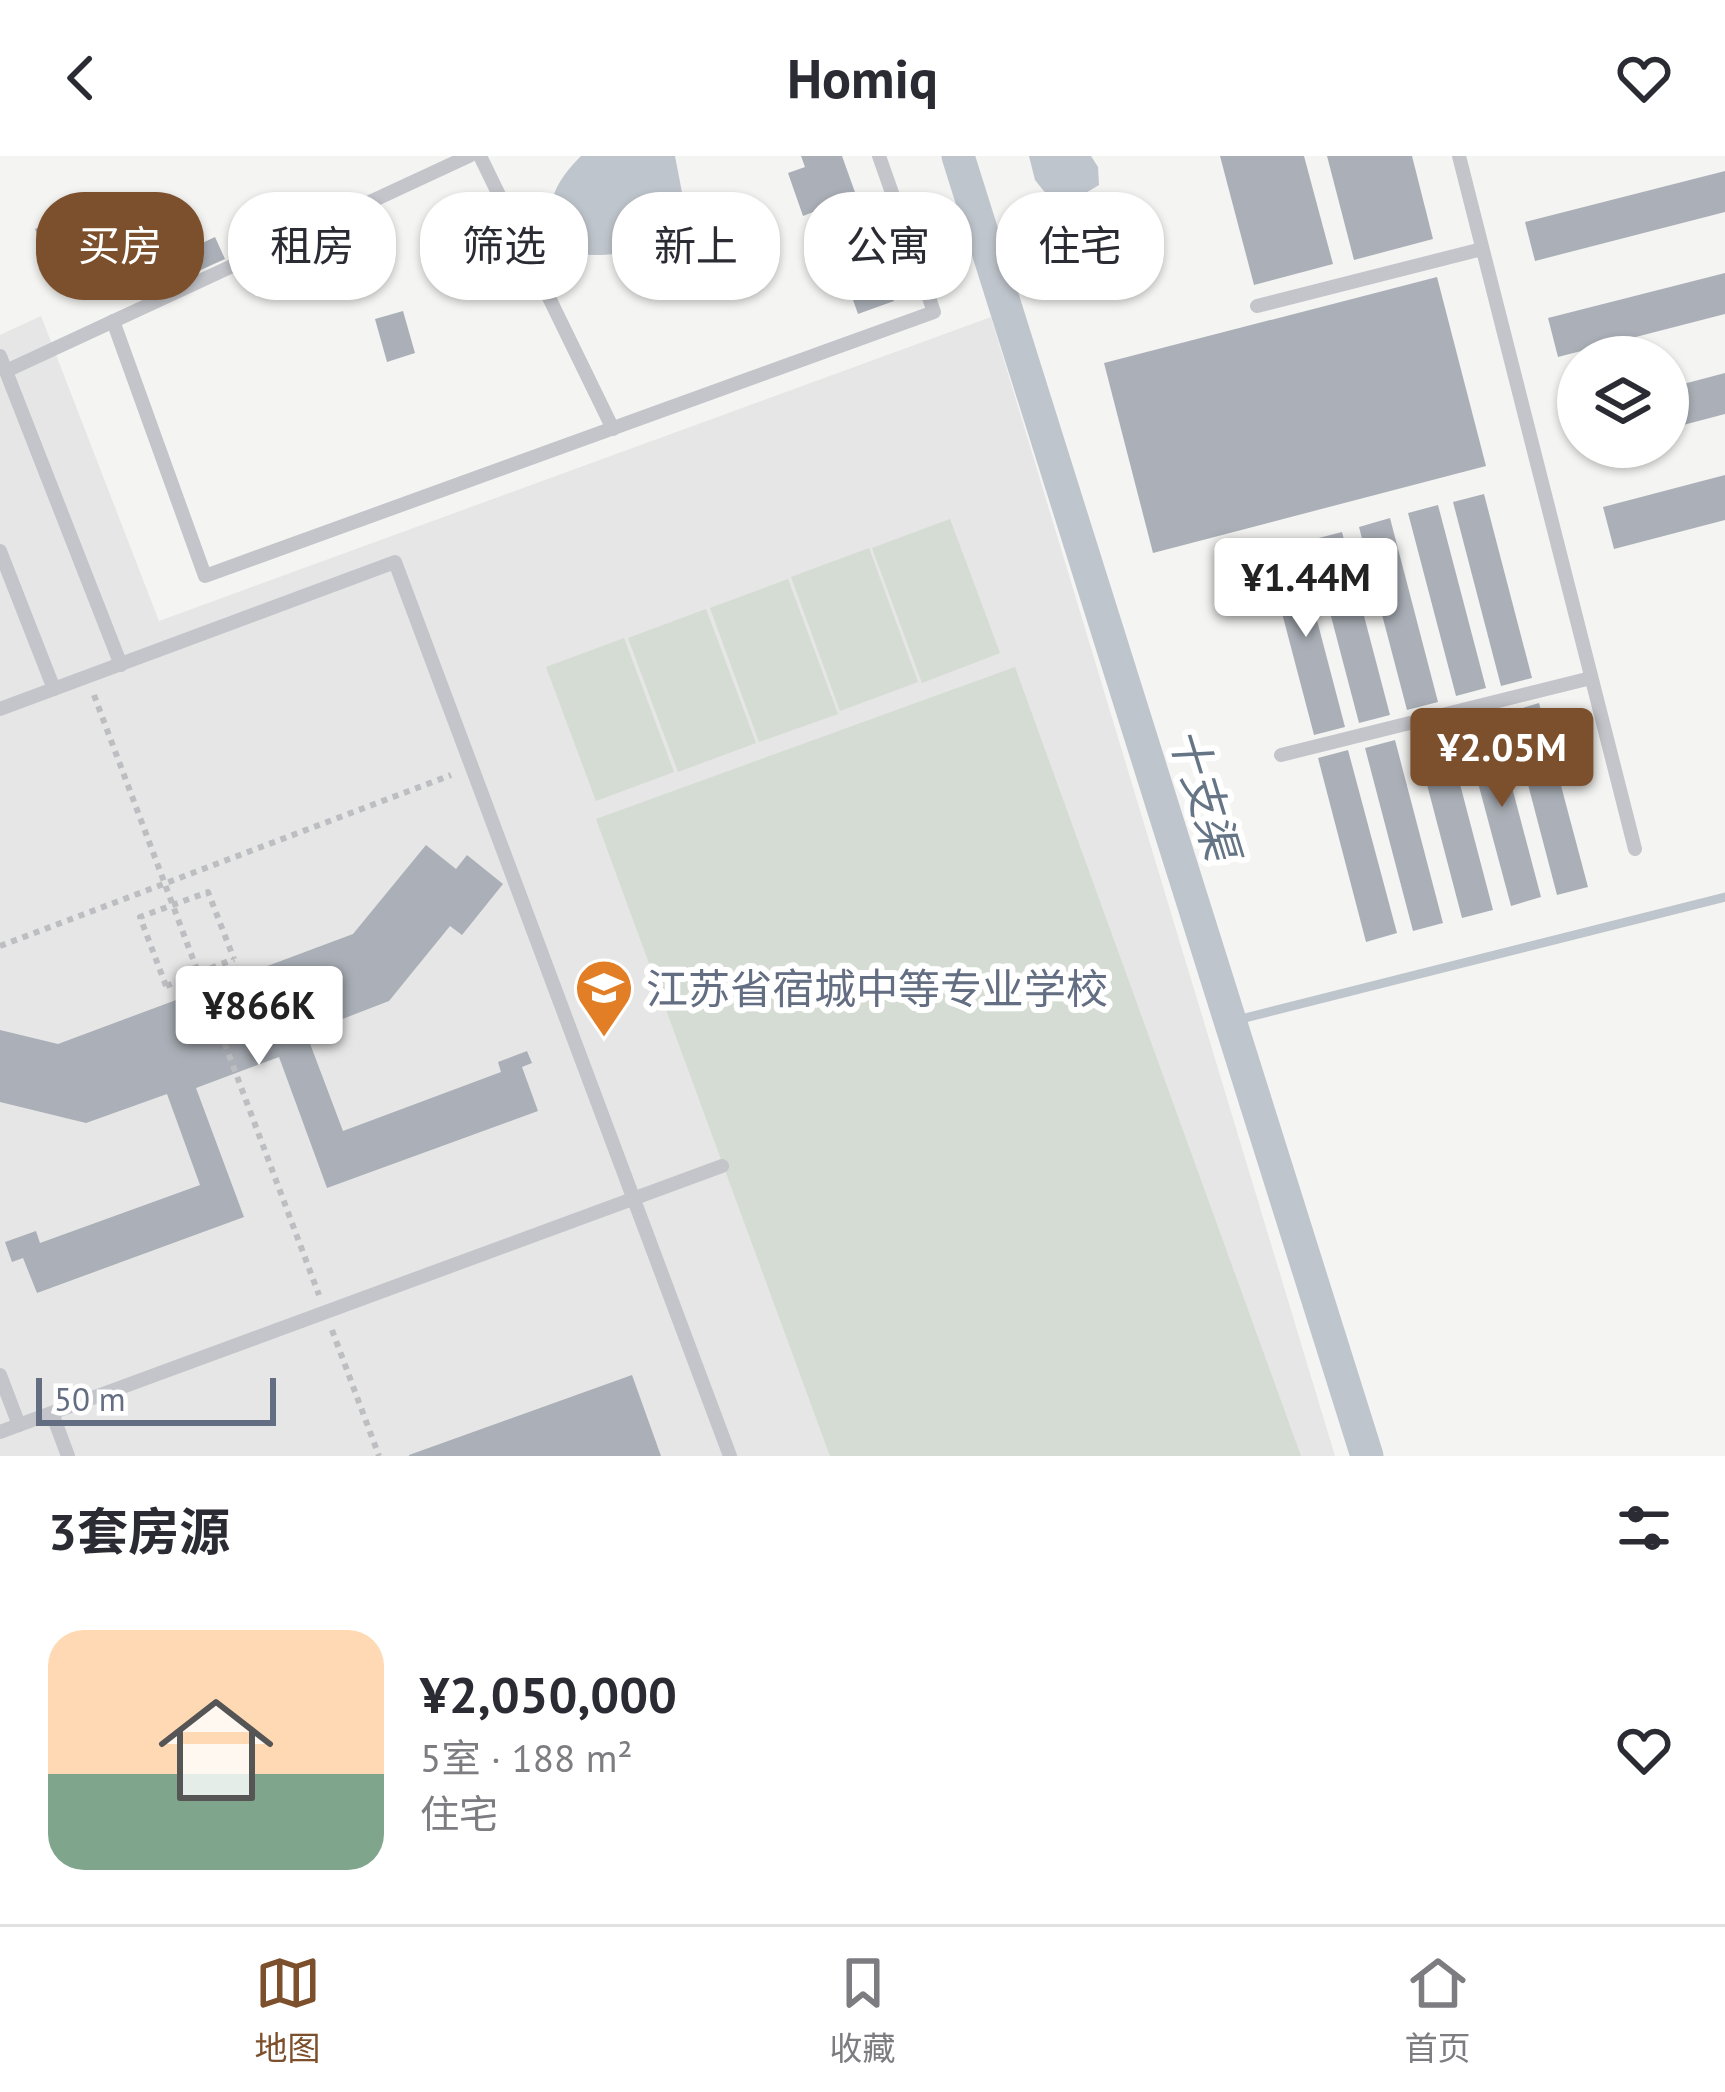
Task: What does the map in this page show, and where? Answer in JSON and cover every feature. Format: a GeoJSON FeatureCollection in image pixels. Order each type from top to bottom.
{"type":"FeatureCollection","features":[{"type":"Feature","properties":{"kind":"lane"},"geometry":{"type":"LineString","coordinates":[[6,371],[469,156]]}},
{"type":"Feature","properties":{"kind":"lane"},"geometry":{"type":"LineString","coordinates":[[480,156],[613,429]]}},
{"type":"Feature","properties":{"kind":"lane"},"geometry":{"type":"LineString","coordinates":[[113,321],[205,576],[934,312],[878,156]]}},
{"type":"Feature","properties":{"kind":"lane"},"geometry":{"type":"LineString","coordinates":[[1459,156],[1635,849]]}},
{"type":"Feature","properties":{"kind":"lane"},"geometry":{"type":"LineString","coordinates":[[1257,306],[1482,249]]}},
{"type":"Feature","properties":{"kind":"lane"},"geometry":{"type":"LineString","coordinates":[[0,356],[121,665]]}},
{"type":"Feature","properties":{"kind":"lane"},"geometry":{"type":"LineString","coordinates":[[0,551],[54,689]]}},
{"type":"Feature","properties":{"kind":"lane"},"geometry":{"type":"LineString","coordinates":[[0,710],[395,562],[730,1456]]}},
{"type":"Feature","properties":{"kind":"lane"},"geometry":{"type":"LineString","coordinates":[[1281,755],[1591,678]]}},
{"type":"Feature","properties":{"kind":"lane"},"geometry":{"type":"LineString","coordinates":[[0,1432],[722,1166]]}},
{"type":"Feature","properties":{"kind":"lane"},"geometry":{"type":"LineString","coordinates":[[0,1375],[19,1425]]}},
{"type":"Feature","properties":{"kind":"lane"},"geometry":{"type":"LineString","coordinates":[[52,1414],[68,1456]]}},
{"type":"Feature","properties":{"kind":"path"},"geometry":{"type":"LineString","coordinates":[[87,677],[379,1456]]}},
{"type":"Feature","properties":{"kind":"path"},"geometry":{"type":"LineString","coordinates":[[0,946],[472,767]]}},
{"type":"Feature","properties":{"kind":"path"},"geometry":{"type":"LineString","coordinates":[[208,892],[234,959],[166,986],[140,917],[172,905],[208,892]]}},
{"type":"Feature","properties":{"kind":"shaded area"},"geometry":{"type":"Polygon","coordinates":[[[581,156],[675,156],[682,192],[612,192],[612,254],[589,255],[588,192],[555,192],[581,156]]]}},
{"type":"Feature","properties":{"kind":"shaded area"},"geometry":{"type":"Polygon","coordinates":[[[1029,156],[1091,156],[1098,167],[1099,185],[1087,192],[1045,192],[1035,180],[1029,156]]]}},
{"type":"Feature","properties":{"kind":"shaded area","name":"江苏省宿城中等专业学校"},"geometry":{"type":"Polygon","coordinates":[[[41,316],[159,621],[991,317],[1335,1456],[0,1456],[0,335],[41,316]]]}},
{"type":"Feature","properties":{"kind":"shaded area"},"geometry":{"type":"Polygon","coordinates":[[[950,519],[1000,653],[922,683],[872,548],[950,519]]]}},
{"type":"Feature","properties":{"kind":"shaded area"},"geometry":{"type":"Polygon","coordinates":[[[869,548],[918,682],[840,711],[791,577],[869,548]]]}},
{"type":"Feature","properties":{"kind":"shaded area"},"geometry":{"type":"Polygon","coordinates":[[[788,579],[838,714],[759,742],[710,608],[788,579]]]}},
{"type":"Feature","properties":{"kind":"shaded area"},"geometry":{"type":"Polygon","coordinates":[[[706,609],[756,743],[678,772],[628,638],[706,609]]]}},
{"type":"Feature","properties":{"kind":"shaded area"},"geometry":{"type":"Polygon","coordinates":[[[624,638],[674,772],[596,801],[546,667],[624,638]]]}},
{"type":"Feature","properties":{"kind":"shaded area"},"geometry":{"type":"Polygon","coordinates":[[[1015,667],[1301,1456],[830,1456],[596,819],[1015,667]]]}},
{"type":"Feature","properties":{"kind":"building"},"geometry":{"type":"Polygon","coordinates":[[[801,156],[842,156],[855,192],[804,192],[803,216],[788,173],[805,167],[801,156]]]}},
{"type":"Feature","properties":{"kind":"building"},"geometry":{"type":"Polygon","coordinates":[[[1220,156],[1304,156],[1333,264],[1254,285],[1220,156]]]}},
{"type":"Feature","properties":{"kind":"building"},"geometry":{"type":"Polygon","coordinates":[[[1327,156],[1412,156],[1433,239],[1354,260],[1327,156]]]}},
{"type":"Feature","properties":{"kind":"building"},"geometry":{"type":"Polygon","coordinates":[[[1725,171],[1725,212],[1535,261],[1525,222],[1725,171]]]}},
{"type":"Feature","properties":{"kind":"building"},"geometry":{"type":"Polygon","coordinates":[[[215,237],[225,259],[204,269],[204,242],[215,237]]]}},
{"type":"Feature","properties":{"kind":"building"},"geometry":{"type":"Polygon","coordinates":[[[1725,273],[1725,314],[1640,336],[1557,336],[1557,353],[1548,318],[1725,273]]]}},
{"type":"Feature","properties":{"kind":"building"},"geometry":{"type":"Polygon","coordinates":[[[1437,277],[1486,466],[1153,553],[1104,363],[1437,277]]]}},
{"type":"Feature","properties":{"kind":"building"},"geometry":{"type":"Polygon","coordinates":[[[853,300],[894,300],[894,301],[858,314],[853,300]]]}},
{"type":"Feature","properties":{"kind":"building"},"geometry":{"type":"Polygon","coordinates":[[[403,311],[415,353],[387,362],[375,319],[403,311]]]}},
{"type":"Feature","properties":{"kind":"building"},"geometry":{"type":"Polygon","coordinates":[[[1725,373],[1725,414],[1689,423],[1689,382],[1725,373]]]}},
{"type":"Feature","properties":{"kind":"building"},"geometry":{"type":"Polygon","coordinates":[[[1725,475],[1725,520],[1614,549],[1603,507],[1725,475]]]}},
{"type":"Feature","properties":{"kind":"building"},"geometry":{"type":"Polygon","coordinates":[[[1484,494],[1532,678],[1501,686],[1453,502],[1484,494]]]}},
{"type":"Feature","properties":{"kind":"building"},"geometry":{"type":"Polygon","coordinates":[[[1438,505],[1486,688],[1456,696],[1408,513],[1438,505]]]}},
{"type":"Feature","properties":{"kind":"building"},"geometry":{"type":"Polygon","coordinates":[[[1390,518],[1438,702],[1407,710],[1359,527],[1390,518]]]}},
{"type":"Feature","properties":{"kind":"building"},"geometry":{"type":"Polygon","coordinates":[[[1342,532],[1390,715],[1359,723],[1311,540],[1342,532]]]}},
{"type":"Feature","properties":{"kind":"building"},"geometry":{"type":"Polygon","coordinates":[[[1297,544],[1345,727],[1314,735],[1266,552],[1297,544]]]}},
{"type":"Feature","properties":{"kind":"building"},"geometry":{"type":"Polygon","coordinates":[[[1539,703],[1588,887],[1557,895],[1509,712],[1539,703]]]}},
{"type":"Feature","properties":{"kind":"building"},"geometry":{"type":"Polygon","coordinates":[[[1493,715],[1541,897],[1511,906],[1462,723],[1493,715]]]}},
{"type":"Feature","properties":{"kind":"building"},"geometry":{"type":"Polygon","coordinates":[[[1445,727],[1493,910],[1462,918],[1414,735],[1445,727]]]}},
{"type":"Feature","properties":{"kind":"building"},"geometry":{"type":"Polygon","coordinates":[[[1395,740],[1443,923],[1413,931],[1365,748],[1395,740]]]}},
{"type":"Feature","properties":{"kind":"building"},"geometry":{"type":"Polygon","coordinates":[[[1348,750],[1397,933],[1366,942],[1318,758],[1348,750]]]}},
{"type":"Feature","properties":{"kind":"building"},"geometry":{"type":"Polygon","coordinates":[[[426,845],[456,869],[467,855],[503,884],[462,935],[450,926],[389,1001],[306,1033],[343,1131],[501,1072],[498,1062],[527,1051],[532,1063],[522,1067],[538,1111],[327,1188],[279,1057],[196,1088],[244,1217],[37,1293],[23,1258],[12,1262],[5,1242],[36,1231],[40,1243],[200,1185],[167,1094],[86,1123],[0,1102],[0,1030],[58,1044],[353,934],[426,845]]]}},
{"type":"Feature","properties":{"kind":"building"},"geometry":{"type":"Polygon","coordinates":[[[632,1375],[661,1456],[409,1456],[409,1455],[632,1375]]]}},
{"type":"Feature","properties":{"kind":"waterway","name":"十支渠"},"geometry":{"type":"LineString","coordinates":[[958,156],[1367,1456]]}},
{"type":"Feature","properties":{"kind":"waterway"},"geometry":{"type":"LineString","coordinates":[[1233,1021],[1725,897]]}},
{"type":"Feature","properties":{"kind":"place","name":"江苏省宿城中等专业学校"},"geometry":{"type":"Point","coordinates":[604,1039]}}]}
